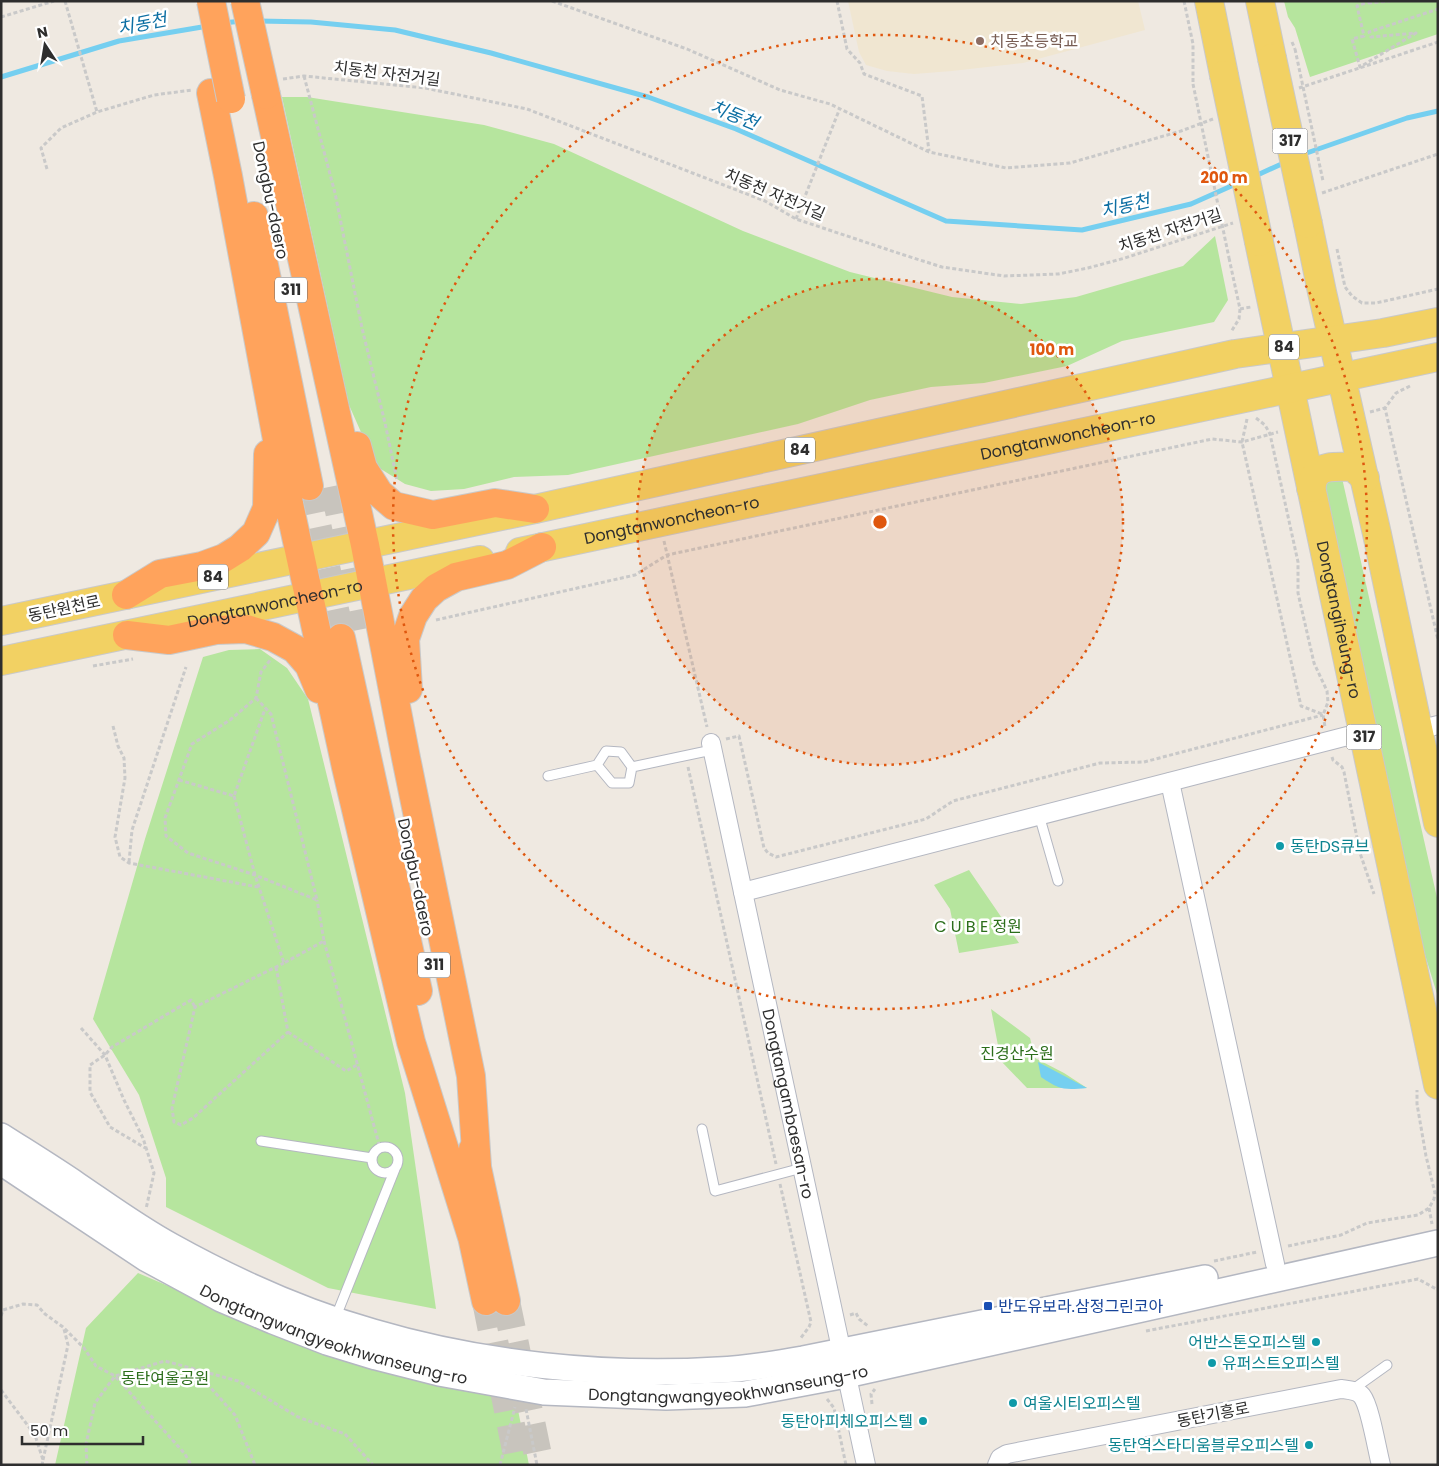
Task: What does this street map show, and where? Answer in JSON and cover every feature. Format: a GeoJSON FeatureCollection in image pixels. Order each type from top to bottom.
{"type":"FeatureCollection","features":[{"type":"Feature","properties":{"kind":"highway"},"geometry":{"type":"LineString","coordinates":[[192,1],[238,92],[336,414],[366,546],[406,758],[471,1076],[477,1166]]}},
{"type":"Feature","properties":{"kind":"highway","name":"Dongbu-daero"},"geometry":{"type":"LineString","coordinates":[[211,1],[238,92],[322,486]]}},
{"type":"Feature","properties":{"kind":"highway","name":"Dongbu-daero"},"geometry":{"type":"LineString","coordinates":[[228,1],[238,92]]}},
{"type":"Feature","properties":{"kind":"highway"},"geometry":{"type":"LineString","coordinates":[[245,1],[230,186],[275,432],[300,558],[346,767],[411,1042],[472,1237]]}},
{"type":"Feature","properties":{"kind":"highway"},"geometry":{"type":"LineString","coordinates":[[336,414],[353,432],[363,468],[379,494],[394,506],[432,515],[495,503],[535,509]]}},
{"type":"Feature","properties":{"kind":"highway"},"geometry":{"type":"LineString","coordinates":[[126,595],[160,574],[202,566],[224,558],[240,548],[256,533],[266,508],[268,450],[275,432]]}},
{"type":"Feature","properties":{"kind":"highway"},"geometry":{"type":"LineString","coordinates":[[406,758],[408,698],[405,640],[413,616],[424,599],[436,588],[456,577],[507,565],[542,547]]}},
{"type":"Feature","properties":{"kind":"highway"},"geometry":{"type":"LineString","coordinates":[[127,635],[169,640],[216,630],[246,629],[286,642],[309,665],[346,767]]}},
{"type":"Feature","properties":{"kind":"highway","name":"Dongbu-daero"},"geometry":{"type":"LineString","coordinates":[[352,633],[477,1166],[496,1301],[472,1237],[352,633]]}},
{"type":"Feature","properties":{"kind":"main road","name":"Dongtangiheung-ro"},"geometry":{"type":"LineString","coordinates":[[1209,1],[1438,1085]]}},
{"type":"Feature","properties":{"kind":"main road","name":"317"},"geometry":{"type":"LineString","coordinates":[[1260,1],[1284,53],[1308,224],[1364,478],[1428,727],[1438,823]]}},
{"type":"Feature","properties":{"kind":"main road","name":"84"},"geometry":{"type":"LineString","coordinates":[[126,595],[366,546],[1235,354],[1383,333],[1438,322]]}},
{"type":"Feature","properties":{"kind":"main road","name":"84"},"geometry":{"type":"LineString","coordinates":[[1342,377],[1438,357]]}},
{"type":"Feature","properties":{"kind":"main road","name":"Dongtanwoncheon-ro"},"geometry":{"type":"LineString","coordinates":[[1,661],[1342,377]]}},
{"type":"Feature","properties":{"kind":"main road"},"geometry":{"type":"LineString","coordinates":[[1311,488],[1316,475],[1324,469],[1353,467],[1364,478]]}},
{"type":"Feature","properties":{"kind":"main road","name":"동탄원천로"},"geometry":{"type":"LineString","coordinates":[[1,621],[126,595]]}},
{"type":"Feature","properties":{"kind":"street"},"geometry":{"type":"LineString","coordinates":[[743,892],[1363,732]]}},
{"type":"Feature","properties":{"kind":"street","name":"Dongtangambaesan-ro"},"geometry":{"type":"LineString","coordinates":[[712,746],[866,1465]]}},
{"type":"Feature","properties":{"kind":"street"},"geometry":{"type":"LineString","coordinates":[[1170,782],[1275,1264]]}},
{"type":"Feature","properties":{"kind":"street"},"geometry":{"type":"LineString","coordinates":[[1,1136],[56,1185]]}},
{"type":"Feature","properties":{"kind":"street"},"geometry":{"type":"LineString","coordinates":[[1,1162],[56,1185]]}},
{"type":"Feature","properties":{"kind":"street","name":"Dongtangwangyeokhwanseung-ro"},"geometry":{"type":"LineString","coordinates":[[56,1185],[126,1219],[170,1246],[217,1270],[276,1297],[373,1332],[441,1349],[528,1363],[572,1368],[659,1371],[719,1370],[783,1362],[1275,1264],[1438,1226]]}},
{"type":"Feature","properties":{"kind":"street","name":"Dongtangwangyeokhwanseung-ro"},"geometry":{"type":"LineString","coordinates":[[56,1185],[147,1259],[221,1299],[327,1342],[376,1357],[439,1373],[544,1392],[666,1396],[745,1394],[846,1375],[1438,1243]]}},
{"type":"Feature","properties":{"kind":"street","name":"동탄기흥로"},"geometry":{"type":"LineString","coordinates":[[996,1465],[1000,1458],[1008,1454],[1340,1390],[1352,1391]]}},
{"type":"Feature","properties":{"kind":"street"},"geometry":{"type":"LineString","coordinates":[[1352,1391],[1362,1395],[1367,1404],[1381,1465]]}},
{"type":"Feature","properties":{"kind":"lane"},"geometry":{"type":"LineString","coordinates":[[632,767],[712,746]]}},
{"type":"Feature","properties":{"kind":"lane"},"geometry":{"type":"LineString","coordinates":[[548,776],[597,765],[606,752],[621,752],[632,767],[629,783],[612,783],[597,765]]}},
{"type":"Feature","properties":{"kind":"lane"},"geometry":{"type":"LineString","coordinates":[[1039,815],[1058,880]]}},
{"type":"Feature","properties":{"kind":"lane"},"geometry":{"type":"LineString","coordinates":[[702,1129],[715,1191],[802,1168]]}},
{"type":"Feature","properties":{"kind":"lane"},"geometry":{"type":"LineString","coordinates":[[261,1141],[372,1158]]}},
{"type":"Feature","properties":{"kind":"lane"},"geometry":{"type":"LineString","coordinates":[[335,1319],[395,1169],[398,1161],[396,1153],[389,1148],[377,1150],[372,1158],[374,1166],[380,1172],[388,1173],[395,1169]]}},
{"type":"Feature","properties":{"kind":"lane"},"geometry":{"type":"LineString","coordinates":[[1352,1391],[1387,1365]]}},
{"type":"Feature","properties":{"kind":"path"},"geometry":{"type":"LineString","coordinates":[[1,17],[54,1]]}},
{"type":"Feature","properties":{"kind":"path"},"geometry":{"type":"LineString","coordinates":[[65,1],[97,112]]}},
{"type":"Feature","properties":{"kind":"path"},"geometry":{"type":"LineString","coordinates":[[552,1],[687,49],[780,90],[840,108],[929,152],[1006,168],[1070,163],[1181,131],[1217,118]]}},
{"type":"Feature","properties":{"kind":"path"},"geometry":{"type":"LineString","coordinates":[[837,1],[848,49],[860,64],[864,74],[922,96],[929,152]]}},
{"type":"Feature","properties":{"kind":"path"},"geometry":{"type":"LineString","coordinates":[[1184,1],[1193,44],[1193,84],[1240,309],[1238,319],[1231,333]]}},
{"type":"Feature","properties":{"kind":"path"},"geometry":{"type":"LineString","coordinates":[[1360,67],[1352,39],[1364,36],[1357,6],[1368,2],[1390,1]]}},
{"type":"Feature","properties":{"kind":"path"},"geometry":{"type":"LineString","coordinates":[[1360,67],[1416,33],[1371,37],[1370,32],[1438,9]]}},
{"type":"Feature","properties":{"kind":"path"},"geometry":{"type":"LineString","coordinates":[[1290,92],[1438,42]]}},
{"type":"Feature","properties":{"kind":"path"},"geometry":{"type":"LineString","coordinates":[[1284,53],[1326,196]]}},
{"type":"Feature","properties":{"kind":"path"},"geometry":{"type":"LineString","coordinates":[[304,76],[335,193],[362,328],[385,423],[398,488]]}},
{"type":"Feature","properties":{"kind":"path","name":"치동천 자전거길"},"geometry":{"type":"LineString","coordinates":[[48,169],[41,148],[61,128],[97,112],[154,95],[238,92],[304,76],[425,88],[528,109],[765,201],[796,219],[942,267],[1004,276],[1058,274],[1125,258],[1238,221]]}},
{"type":"Feature","properties":{"kind":"path"},"geometry":{"type":"LineString","coordinates":[[796,219],[840,108]]}},
{"type":"Feature","properties":{"kind":"path"},"geometry":{"type":"LineString","coordinates":[[1314,196],[1438,154]]}},
{"type":"Feature","properties":{"kind":"path"},"geometry":{"type":"LineString","coordinates":[[1336,242],[1345,287],[1352,296],[1362,302],[1376,303],[1438,289]]}},
{"type":"Feature","properties":{"kind":"path"},"geometry":{"type":"LineString","coordinates":[[1396,393],[1385,408],[1438,640]]}},
{"type":"Feature","properties":{"kind":"path"},"geometry":{"type":"LineString","coordinates":[[1248,416],[1257,418],[1265,425],[1270,434],[1298,562],[1298,593],[1314,663],[1327,691],[1328,702],[1323,714],[1301,706],[1242,442],[1248,416]]}},
{"type":"Feature","properties":{"kind":"path"},"geometry":{"type":"LineString","coordinates":[[427,622],[635,575],[667,555],[1212,439],[1242,442],[1270,434]]}},
{"type":"Feature","properties":{"kind":"path"},"geometry":{"type":"LineString","coordinates":[[662,536],[712,746],[739,736],[764,848],[768,853],[776,857],[926,819],[953,801],[1100,763],[1144,762],[1323,714]]}},
{"type":"Feature","properties":{"kind":"path"},"geometry":{"type":"LineString","coordinates":[[273,657],[261,672],[256,698],[230,720],[192,744],[165,818],[166,836],[188,853],[254,875],[317,900]]}},
{"type":"Feature","properties":{"kind":"path"},"geometry":{"type":"LineString","coordinates":[[129,863],[132,830],[186,667]]}},
{"type":"Feature","properties":{"kind":"path"},"geometry":{"type":"LineString","coordinates":[[256,698],[271,714],[317,900],[324,941],[380,1148]]}},
{"type":"Feature","properties":{"kind":"path"},"geometry":{"type":"LineString","coordinates":[[266,709],[234,796],[254,875],[284,963]]}},
{"type":"Feature","properties":{"kind":"path"},"geometry":{"type":"LineString","coordinates":[[113,726],[118,746],[124,758],[125,778],[116,837],[120,857],[129,863],[258,887]]}},
{"type":"Feature","properties":{"kind":"path"},"geometry":{"type":"LineString","coordinates":[[686,758],[776,1166]]}},
{"type":"Feature","properties":{"kind":"path"},"geometry":{"type":"LineString","coordinates":[[179,780],[234,796]]}},
{"type":"Feature","properties":{"kind":"path"},"geometry":{"type":"LineString","coordinates":[[195,1007],[324,941]]}},
{"type":"Feature","properties":{"kind":"path"},"geometry":{"type":"LineString","coordinates":[[276,967],[288,1032],[346,1071],[357,1065]]}},
{"type":"Feature","properties":{"kind":"path"},"geometry":{"type":"LineString","coordinates":[[147,1149],[110,1127],[90,1092],[90,1065],[106,1055],[112,1048],[191,1000],[195,1007],[172,1108],[174,1122],[181,1125],[192,1118],[288,1032]]}},
{"type":"Feature","properties":{"kind":"path"},"geometry":{"type":"LineString","coordinates":[[81,1028],[106,1055],[147,1149],[154,1173],[146,1210]]}},
{"type":"Feature","properties":{"kind":"path"},"geometry":{"type":"LineString","coordinates":[[778,1176],[811,1322],[799,1340]]}},
{"type":"Feature","properties":{"kind":"path"},"geometry":{"type":"LineString","coordinates":[[138,1205],[153,1214]]}},
{"type":"Feature","properties":{"kind":"path"},"geometry":{"type":"LineString","coordinates":[[1137,1332],[1418,1279],[1438,1290]]}},
{"type":"Feature","properties":{"kind":"path"},"geometry":{"type":"LineString","coordinates":[[1,1316],[3,1310],[23,1304],[37,1305],[84,1348],[96,1366],[115,1376],[185,1454],[191,1465]]}},
{"type":"Feature","properties":{"kind":"path"},"geometry":{"type":"LineString","coordinates":[[43,1462],[68,1345],[63,1327]]}},
{"type":"Feature","properties":{"kind":"path"},"geometry":{"type":"LineString","coordinates":[[87,1465],[86,1444],[95,1403],[115,1376],[165,1360],[238,1382],[298,1417],[346,1434],[373,1465]]}},
{"type":"Feature","properties":{"kind":"path"},"geometry":{"type":"LineString","coordinates":[[194,1369],[235,1415],[256,1465]]}},
{"type":"Feature","properties":{"kind":"path"},"geometry":{"type":"LineString","coordinates":[[873,1410],[871,1394],[881,1383]]}},
{"type":"Feature","properties":{"kind":"path"},"geometry":{"type":"LineString","coordinates":[[1,1390],[35,1435],[43,1462]]}},
{"type":"Feature","properties":{"kind":"path"},"geometry":{"type":"LineString","coordinates":[[500,1465],[516,1400]]}},
{"type":"Feature","properties":{"kind":"path"},"geometry":{"type":"LineString","coordinates":[[524,1401],[537,1465]]}},
{"type":"Feature","properties":{"kind":"shaded area","name":"치동초등학교"},"geometry":{"type":"Polygon","coordinates":[[[848,1],[1138,1],[1145,30],[1023,63],[914,74],[887,71],[866,65],[859,52],[848,1]]]}},
{"type":"Feature","properties":{"kind":"green space"},"geometry":{"type":"Polygon","coordinates":[[[1284,1],[1438,1],[1438,34],[1310,77],[1295,28],[1288,17],[1284,1]]]}},
{"type":"Feature","properties":{"kind":"green space"},"geometry":{"type":"Polygon","coordinates":[[[282,97],[307,97],[484,125],[554,144],[743,231],[850,272],[952,297],[1021,304],[1076,297],[1183,266],[1215,236],[1228,300],[1214,322],[1122,341],[1067,366],[984,383],[931,387],[870,400],[798,424],[568,475],[514,477],[464,489],[431,491],[405,484],[376,466],[349,405],[282,97]]]}},
{"type":"Feature","properties":{"kind":"green space"},"geometry":{"type":"Polygon","coordinates":[[[1342,478],[1438,902],[1438,997],[1404,887],[1319,492],[1329,482],[1342,478]]]}},
{"type":"Feature","properties":{"kind":"green space"},"geometry":{"type":"Polygon","coordinates":[[[260,649],[287,668],[308,699],[405,1093],[436,1309],[328,1288],[166,1207],[166,1178],[139,1095],[93,1019],[145,839],[203,657],[229,650],[260,649]]]}},
{"type":"Feature","properties":{"kind":"green space","name":"C U B E 정원"},"geometry":{"type":"Polygon","coordinates":[[[969,870],[1019,943],[959,953],[950,909],[934,885],[969,870]]]}},
{"type":"Feature","properties":{"kind":"green space","name":"진경산수원"},"geometry":{"type":"Polygon","coordinates":[[[991,1009],[1030,1038],[1035,1058],[1087,1088],[1027,1088],[1001,1061],[991,1009]]]}},
{"type":"Feature","properties":{"kind":"green space","name":"동탄여울공원"},"geometry":{"type":"Polygon","coordinates":[[[138,1273],[276,1332],[516,1400],[529,1465],[55,1465],[86,1328],[138,1273]]]}},
{"type":"Feature","properties":{"kind":"water"},"geometry":{"type":"Polygon","coordinates":[[[1038,1062],[1087,1088],[1067,1089],[1058,1087],[1041,1077],[1038,1062]]]}},
{"type":"Feature","properties":{"kind":"waterway","name":"치동천"},"geometry":{"type":"LineString","coordinates":[[223,23],[242,21]]}},
{"type":"Feature","properties":{"kind":"waterway","name":"치동천"},"geometry":{"type":"LineString","coordinates":[[258,21],[311,22],[395,30],[491,53],[648,97],[736,129],[946,221],[1082,230],[1191,204],[1238,183]]}},
{"type":"Feature","properties":{"kind":"waterway","name":"치동천"},"geometry":{"type":"LineString","coordinates":[[1,77],[119,41],[208,26]]}},
{"type":"Feature","properties":{"kind":"waterway","name":"치동천"},"geometry":{"type":"LineString","coordinates":[[1301,155],[1407,118],[1438,111]]}},
{"type":"Feature","properties":{"kind":"waterway","name":"치동천"},"geometry":{"type":"LineString","coordinates":[[1253,177],[1286,162]]}},
{"type":"Feature","properties":{"kind":"tunnel"},"geometry":{"type":"LineString","coordinates":[[309,486],[341,638]]}},
{"type":"Feature","properties":{"kind":"tunnel"},"geometry":{"type":"LineString","coordinates":[[334,486],[363,629]]}},
{"type":"Feature","properties":{"kind":"tunnel"},"geometry":{"type":"LineString","coordinates":[[486,1301],[519,1465]]}},
{"type":"Feature","properties":{"kind":"tunnel"},"geometry":{"type":"LineString","coordinates":[[506,1301],[540,1465]]}},
{"type":"Feature","properties":{"kind":"place","name":"치동초등학교"},"geometry":{"type":"Point","coordinates":[980,41]}},
{"type":"Feature","properties":{"kind":"place","name":"동탄DS큐브"},"geometry":{"type":"Point","coordinates":[1280,846]}},
{"type":"Feature","properties":{"kind":"place","name":"반도유보라.삼정그린코아"},"geometry":{"type":"Point","coordinates":[988,1306]}},
{"type":"Feature","properties":{"kind":"place","name":"어반스톤오피스텔"},"geometry":{"type":"Point","coordinates":[1316,1342]}},
{"type":"Feature","properties":{"kind":"place","name":"유퍼스트오피스텔"},"geometry":{"type":"Point","coordinates":[1212,1363]}},
{"type":"Feature","properties":{"kind":"place","name":"여울시티오피스텔"},"geometry":{"type":"Point","coordinates":[1013,1403]}},
{"type":"Feature","properties":{"kind":"place","name":"동탄아피체오피스텔"},"geometry":{"type":"Point","coordinates":[923,1421]}},
{"type":"Feature","properties":{"kind":"place","name":"동탄역스타디움블루오피스텔"},"geometry":{"type":"Point","coordinates":[1309,1445]}}]}
